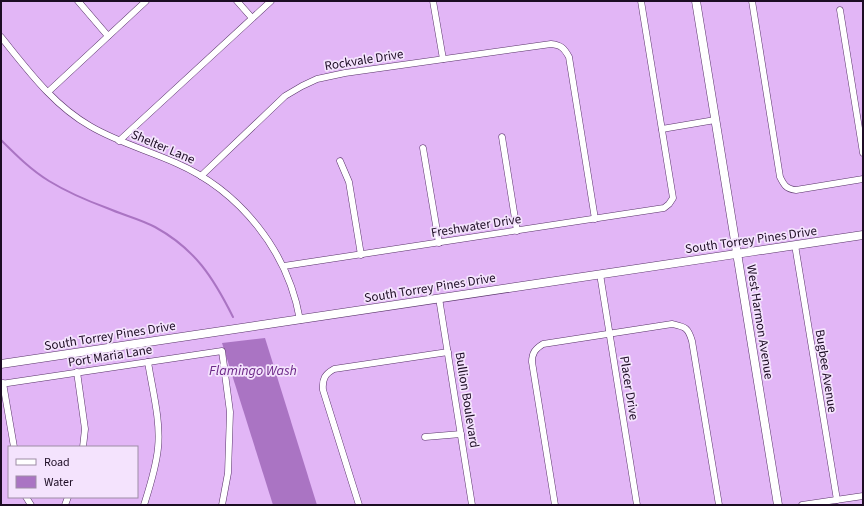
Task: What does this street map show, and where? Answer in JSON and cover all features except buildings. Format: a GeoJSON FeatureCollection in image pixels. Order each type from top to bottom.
{"type":"FeatureCollection","features":[{"type":"Feature","properties":{"kind":"main road","name":"West Harmon Avenue"},"geometry":{"type":"LineString","coordinates":[[696,1],[778,505]]}},
{"type":"Feature","properties":{"kind":"main road","name":"South Torrey Pines Drive"},"geometry":{"type":"LineString","coordinates":[[1,364],[863,234]]}},
{"type":"Feature","properties":{"kind":"street"},"geometry":{"type":"LineString","coordinates":[[78,1],[108,36]]}},
{"type":"Feature","properties":{"kind":"street"},"geometry":{"type":"LineString","coordinates":[[48,92],[146,1]]}},
{"type":"Feature","properties":{"kind":"street"},"geometry":{"type":"LineString","coordinates":[[237,1],[252,18]]}},
{"type":"Feature","properties":{"kind":"street"},"geometry":{"type":"LineString","coordinates":[[119,141],[270,1]]}},
{"type":"Feature","properties":{"kind":"street"},"geometry":{"type":"LineString","coordinates":[[433,1],[443,58]]}},
{"type":"Feature","properties":{"kind":"street"},"geometry":{"type":"LineString","coordinates":[[641,1],[662,129],[715,120]]}},
{"type":"Feature","properties":{"kind":"street"},"geometry":{"type":"LineString","coordinates":[[752,1],[780,177],[785,187],[796,190],[863,179]]}},
{"type":"Feature","properties":{"kind":"street"},"geometry":{"type":"LineString","coordinates":[[840,10],[863,153]]}},
{"type":"Feature","properties":{"kind":"street","name":"Shelter Lane"},"geometry":{"type":"LineString","coordinates":[[1,36],[39,83],[57,102],[89,126],[119,141],[176,163],[201,176],[231,198],[265,234],[284,266],[297,302],[300,320]]}},
{"type":"Feature","properties":{"kind":"street","name":"Rockvale Drive"},"geometry":{"type":"LineString","coordinates":[[201,176],[285,96],[318,79],[443,58],[558,44],[564,48],[569,57],[595,219]]}},
{"type":"Feature","properties":{"kind":"street","name":"Freshwater Drive"},"geometry":{"type":"LineString","coordinates":[[284,266],[664,208],[669,204],[672,198],[662,129]]}},
{"type":"Feature","properties":{"kind":"street"},"geometry":{"type":"LineString","coordinates":[[502,136],[517,231]]}},
{"type":"Feature","properties":{"kind":"street"},"geometry":{"type":"LineString","coordinates":[[423,148],[439,243]]}},
{"type":"Feature","properties":{"kind":"street"},"geometry":{"type":"LineString","coordinates":[[340,161],[349,182],[361,255]]}},
{"type":"Feature","properties":{"kind":"street","name":"Bugbee Avenue"},"geometry":{"type":"LineString","coordinates":[[795,245],[836,500]]}},
{"type":"Feature","properties":{"kind":"street","name":"Placer Drive"},"geometry":{"type":"LineString","coordinates":[[600,274],[637,505]]}},
{"type":"Feature","properties":{"kind":"street","name":"Bullion Boulevard"},"geometry":{"type":"LineString","coordinates":[[439,298],[472,505]]}},
{"type":"Feature","properties":{"kind":"street"},"geometry":{"type":"LineString","coordinates":[[555,505],[532,362],[532,356],[536,348],[543,344],[672,324],[685,327],[690,333],[719,505]]}},
{"type":"Feature","properties":{"kind":"street","name":"Port Maria Lane"},"geometry":{"type":"LineString","coordinates":[[2,384],[222,350],[230,412],[228,473],[222,505]]}},
{"type":"Feature","properties":{"kind":"street"},"geometry":{"type":"LineString","coordinates":[[359,505],[323,390],[322,383],[324,377],[328,372],[334,369],[448,352]]}},
{"type":"Feature","properties":{"kind":"street"},"geometry":{"type":"LineString","coordinates":[[144,505],[152,480],[158,447],[157,420],[148,362]]}},
{"type":"Feature","properties":{"kind":"street"},"geometry":{"type":"LineString","coordinates":[[77,372],[85,429],[83,446]]}},
{"type":"Feature","properties":{"kind":"street"},"geometry":{"type":"LineString","coordinates":[[2,384],[14,446]]}},
{"type":"Feature","properties":{"kind":"street"},"geometry":{"type":"LineString","coordinates":[[425,438],[461,434]]}},
{"type":"Feature","properties":{"kind":"street"},"geometry":{"type":"LineString","coordinates":[[802,505],[863,496]]}},
{"type":"Feature","properties":{"kind":"water","name":"Flamingo Wash"},"geometry":{"type":"Polygon","coordinates":[[[265,338],[317,505],[273,505],[222,343],[265,338]]]}},
{"type":"Feature","properties":{"kind":"waterway","name":"Flamingo Wash"},"geometry":{"type":"LineString","coordinates":[[1,140],[18,157],[42,177],[70,193],[149,224],[181,245],[202,265],[218,289],[233,317]]}}]}
